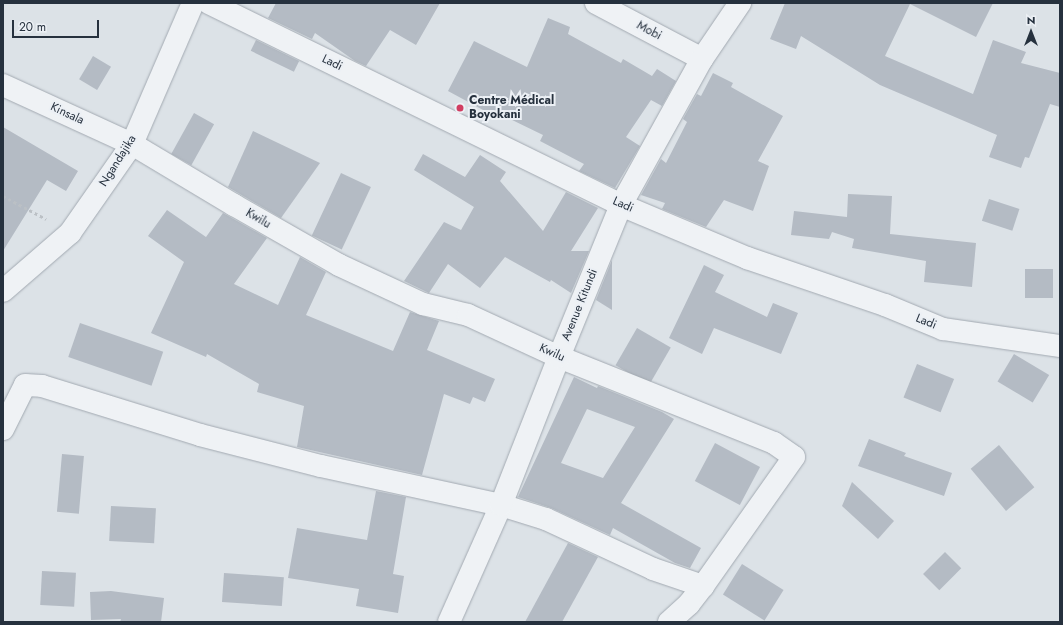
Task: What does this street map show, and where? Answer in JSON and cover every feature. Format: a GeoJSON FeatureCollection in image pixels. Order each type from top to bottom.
{"type":"FeatureCollection","features":[{"type":"Feature","properties":{"kind":"street","name":"Ngandajika"},"geometry":{"type":"LineString","coordinates":[[3,291],[70,233],[132,144],[193,3]]}},
{"type":"Feature","properties":{"kind":"street","name":"Ladi"},"geometry":{"type":"LineString","coordinates":[[209,3],[621,205],[747,258],[871,301],[943,328],[1060,346]]}},
{"type":"Feature","properties":{"kind":"street","name":"Mobi"},"geometry":{"type":"LineString","coordinates":[[596,3],[702,59]]}},
{"type":"Feature","properties":{"kind":"street","name":"Avenue Kitundi"},"geometry":{"type":"LineString","coordinates":[[449,622],[501,505],[621,205],[702,59],[740,3]]}},
{"type":"Feature","properties":{"kind":"street","name":"Kinsala"},"geometry":{"type":"LineString","coordinates":[[3,85],[132,144]]}},
{"type":"Feature","properties":{"kind":"street","name":"Kwilu"},"geometry":{"type":"LineString","coordinates":[[132,144],[234,206],[339,265],[423,304],[468,315],[559,357],[774,443],[794,457],[703,586],[689,604],[669,622]]}},
{"type":"Feature","properties":{"kind":"street"},"geometry":{"type":"LineString","coordinates":[[3,429],[25,385],[42,386],[200,435],[321,466],[501,505],[546,519],[653,569],[703,586]]}},
{"type":"Feature","properties":{"kind":"path"},"geometry":{"type":"LineString","coordinates":[[3,196],[70,233]]}},
{"type":"Feature","properties":{"kind":"building"},"geometry":{"type":"Polygon","coordinates":[[[276,3],[440,3],[416,45],[390,30],[366,66],[355,61],[315,33],[312,39],[268,18],[276,3]]]}},
{"type":"Feature","properties":{"kind":"building"},"geometry":{"type":"Polygon","coordinates":[[[785,3],[993,3],[976,37],[910,4],[885,56],[973,94],[993,40],[1026,52],[1021,63],[1060,73],[1060,107],[1050,104],[1029,158],[1025,157],[1021,168],[989,157],[997,135],[880,85],[801,36],[796,49],[770,39],[785,3]]]}},
{"type":"Feature","properties":{"kind":"building"},"geometry":{"type":"Polygon","coordinates":[[[548,18],[570,27],[568,34],[621,63],[623,59],[652,76],[657,69],[676,81],[662,106],[651,100],[626,137],[640,146],[615,188],[579,171],[584,164],[540,141],[543,135],[498,113],[496,117],[448,91],[474,41],[527,67],[548,18]]]}},
{"type":"Feature","properties":{"kind":"building"},"geometry":{"type":"Polygon","coordinates":[[[256,40],[299,61],[294,72],[251,51],[256,40]]]}},
{"type":"Feature","properties":{"kind":"building"},"geometry":{"type":"Polygon","coordinates":[[[93,56],[111,67],[97,90],[79,79],[93,56]]]}},
{"type":"Feature","properties":{"kind":"building"},"geometry":{"type":"Polygon","coordinates":[[[713,73],[733,83],[731,87],[783,116],[758,161],[769,166],[753,211],[724,200],[706,227],[662,209],[665,203],[641,195],[661,159],[666,163],[687,122],[683,119],[697,94],[701,96],[713,73]]]}},
{"type":"Feature","properties":{"kind":"building"},"geometry":{"type":"Polygon","coordinates":[[[194,113],[214,124],[191,165],[171,154],[194,113]]]}},
{"type":"Feature","properties":{"kind":"building"},"geometry":{"type":"Polygon","coordinates":[[[3,127],[78,171],[66,191],[47,180],[3,251],[3,127]]]}},
{"type":"Feature","properties":{"kind":"building"},"geometry":{"type":"Polygon","coordinates":[[[253,131],[320,163],[281,218],[228,187],[253,131]]]}},
{"type":"Feature","properties":{"kind":"building"},"geometry":{"type":"Polygon","coordinates":[[[423,154],[465,177],[480,155],[506,172],[500,181],[543,231],[566,192],[598,208],[571,251],[589,251],[571,293],[551,280],[550,282],[505,257],[480,288],[448,264],[429,293],[404,281],[444,222],[461,230],[474,207],[414,170],[423,154]]]}},
{"type":"Feature","properties":{"kind":"building"},"geometry":{"type":"Polygon","coordinates":[[[341,173],[371,187],[342,249],[312,236],[341,173]]]}},
{"type":"Feature","properties":{"kind":"building"},"geometry":{"type":"Polygon","coordinates":[[[848,194],[892,196],[890,234],[976,243],[972,287],[924,282],[926,261],[852,248],[854,239],[832,232],[829,239],[791,235],[794,211],[847,217],[848,194]]]}},
{"type":"Feature","properties":{"kind":"building"},"geometry":{"type":"Polygon","coordinates":[[[989,199],[1019,209],[1012,231],[982,221],[989,199]]]}},
{"type":"Feature","properties":{"kind":"building"},"geometry":{"type":"Polygon","coordinates":[[[167,210],[206,237],[223,213],[267,238],[234,284],[278,305],[300,257],[326,272],[306,315],[393,351],[410,312],[439,321],[427,350],[495,379],[485,402],[473,397],[470,404],[444,394],[422,475],[297,447],[304,406],[257,392],[259,384],[207,354],[206,357],[151,333],[184,262],[148,236],[167,210]]]}},
{"type":"Feature","properties":{"kind":"building"},"geometry":{"type":"Polygon","coordinates":[[[612,260],[612,310],[596,300],[612,260]]]}},
{"type":"Feature","properties":{"kind":"building"},"geometry":{"type":"Polygon","coordinates":[[[704,265],[724,275],[715,292],[767,317],[773,303],[798,313],[781,354],[714,328],[702,354],[669,338],[704,265]]]}},
{"type":"Feature","properties":{"kind":"building"},"geometry":{"type":"Polygon","coordinates":[[[1025,269],[1053,269],[1053,298],[1025,298],[1025,269]]]}},
{"type":"Feature","properties":{"kind":"building"},"geometry":{"type":"Polygon","coordinates":[[[80,323],[163,352],[151,386],[68,357],[80,323]]]}},
{"type":"Feature","properties":{"kind":"building"},"geometry":{"type":"Polygon","coordinates":[[[637,328],[671,347],[649,385],[616,365],[637,328]]]}},
{"type":"Feature","properties":{"kind":"building"},"geometry":{"type":"Polygon","coordinates":[[[1014,354],[1049,375],[1033,403],[998,381],[1014,354]]]}},
{"type":"Feature","properties":{"kind":"building"},"geometry":{"type":"Polygon","coordinates":[[[917,364],[954,379],[941,412],[904,397],[917,364]]]}},
{"type":"Feature","properties":{"kind":"building"},"geometry":{"type":"Polygon","coordinates":[[[574,377],[597,388],[598,386],[662,412],[674,419],[621,503],[701,548],[690,568],[675,563],[613,528],[610,535],[551,508],[518,497],[574,377]],[[587,409],[561,463],[603,478],[635,427],[587,409]]]}},
{"type":"Feature","properties":{"kind":"building"},"geometry":{"type":"Polygon","coordinates":[[[869,439],[906,453],[904,456],[952,473],[944,496],[858,466],[869,439]]]}},
{"type":"Feature","properties":{"kind":"building"},"geometry":{"type":"Polygon","coordinates":[[[715,443],[760,467],[740,505],[695,481],[715,443]]]}},
{"type":"Feature","properties":{"kind":"building"},"geometry":{"type":"Polygon","coordinates":[[[999,445],[1034,487],[1006,511],[971,469],[999,445]]]}},
{"type":"Feature","properties":{"kind":"building"},"geometry":{"type":"Polygon","coordinates":[[[62,454],[84,456],[79,514],[57,512],[62,454]]]}},
{"type":"Feature","properties":{"kind":"building"},"geometry":{"type":"Polygon","coordinates":[[[852,482],[894,521],[878,539],[842,506],[852,482]]]}},
{"type":"Feature","properties":{"kind":"building"},"geometry":{"type":"Polygon","coordinates":[[[376,491],[406,497],[393,574],[404,576],[398,613],[356,606],[359,589],[288,578],[297,528],[367,540],[376,491]]]}},
{"type":"Feature","properties":{"kind":"building"},"geometry":{"type":"Polygon","coordinates":[[[111,506],[156,508],[154,543],[109,541],[111,506]]]}},
{"type":"Feature","properties":{"kind":"building"},"geometry":{"type":"Polygon","coordinates":[[[568,543],[598,557],[562,622],[525,622],[568,543]]]}},
{"type":"Feature","properties":{"kind":"building"},"geometry":{"type":"Polygon","coordinates":[[[945,552],[961,568],[939,590],[923,574],[945,552]]]}},
{"type":"Feature","properties":{"kind":"building"},"geometry":{"type":"Polygon","coordinates":[[[742,564],[784,590],[764,620],[723,595],[742,564]]]}},
{"type":"Feature","properties":{"kind":"building"},"geometry":{"type":"Polygon","coordinates":[[[42,571],[76,573],[74,607],[40,605],[42,571]]]}},
{"type":"Feature","properties":{"kind":"building"},"geometry":{"type":"Polygon","coordinates":[[[224,573],[284,577],[282,606],[222,602],[224,573]]]}},
{"type":"Feature","properties":{"kind":"building"},"geometry":{"type":"Polygon","coordinates":[[[111,591],[164,598],[161,622],[120,622],[121,619],[91,620],[90,592],[111,591]]]}},
{"type":"Feature","properties":{"kind":"place","name":"Centre Médical Boyokani"},"geometry":{"type":"Point","coordinates":[460,108]}}]}
